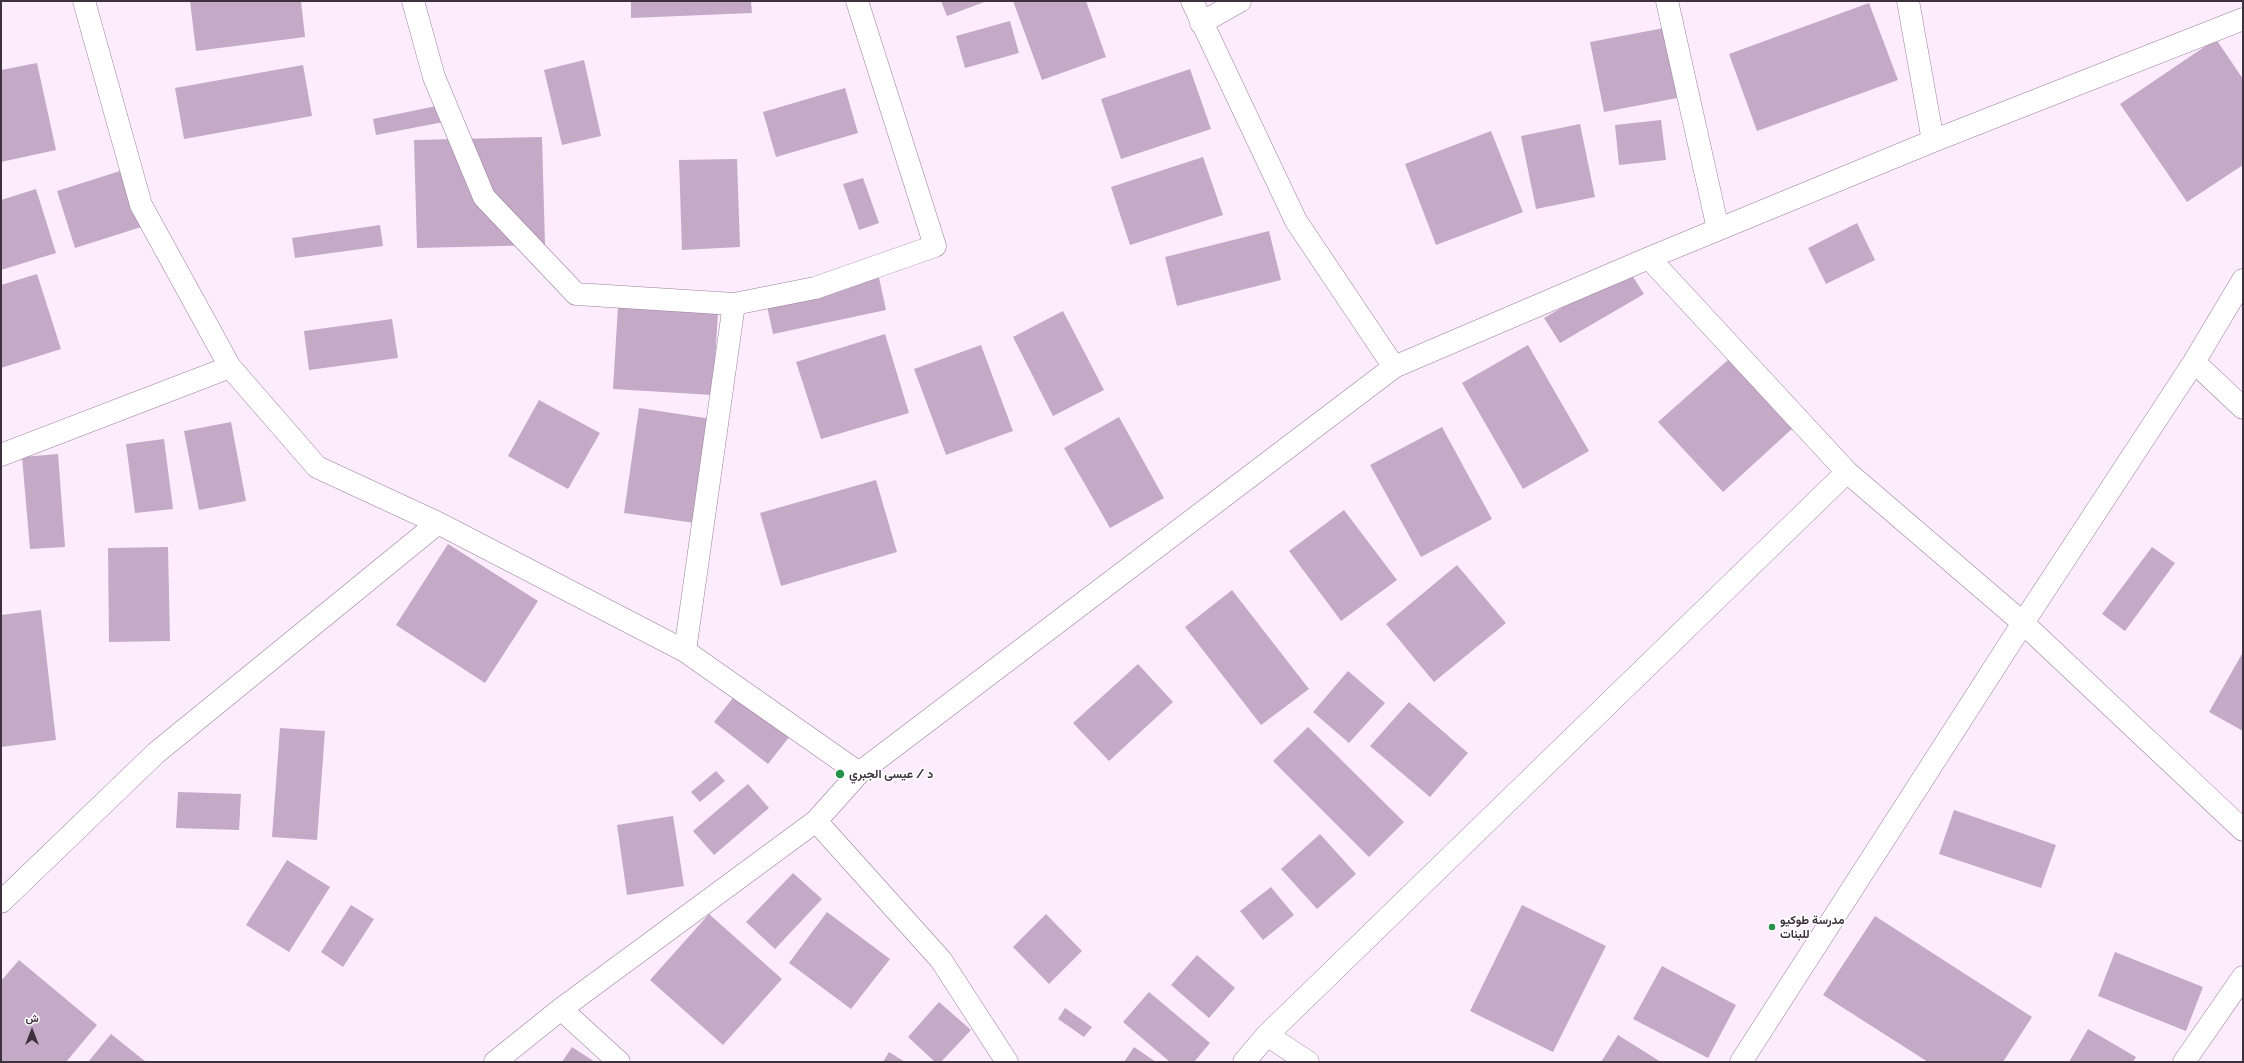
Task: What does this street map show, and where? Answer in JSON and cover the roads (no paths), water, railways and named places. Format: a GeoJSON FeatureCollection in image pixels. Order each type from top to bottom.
{"type":"FeatureCollection","features":[{"type":"Feature","properties":{"kind":"street"},"geometry":{"type":"LineString","coordinates":[[84,1],[141,205],[230,368],[317,467],[438,522],[685,651],[859,773]]}},
{"type":"Feature","properties":{"kind":"street"},"geometry":{"type":"LineString","coordinates":[[413,1],[434,77],[484,197],[576,294],[734,304],[815,288],[935,246],[857,1]]}},
{"type":"Feature","properties":{"kind":"street"},"geometry":{"type":"LineString","coordinates":[[1192,1],[1201,23],[1296,221],[1394,368]]}},
{"type":"Feature","properties":{"kind":"street"},"geometry":{"type":"LineString","coordinates":[[1201,23],[1240,1]]}},
{"type":"Feature","properties":{"kind":"street"},"geometry":{"type":"LineString","coordinates":[[1667,1],[1718,229]]}},
{"type":"Feature","properties":{"kind":"street"},"geometry":{"type":"LineString","coordinates":[[1908,1],[1933,141]]}},
{"type":"Feature","properties":{"kind":"street"},"geometry":{"type":"LineString","coordinates":[[495,1062],[561,1010],[816,821],[859,773],[1394,368],[1718,229],[1933,141],[2243,19]]}},
{"type":"Feature","properties":{"kind":"street"},"geometry":{"type":"LineString","coordinates":[[1649,258],[1847,472],[2023,623],[2243,830]]}},
{"type":"Feature","properties":{"kind":"street"},"geometry":{"type":"LineString","coordinates":[[1741,1062],[2023,623],[2194,362],[2243,280]]}},
{"type":"Feature","properties":{"kind":"street"},"geometry":{"type":"LineString","coordinates":[[685,651],[734,304]]}},
{"type":"Feature","properties":{"kind":"street"},"geometry":{"type":"LineString","coordinates":[[2194,362],[2243,408]]}},
{"type":"Feature","properties":{"kind":"street"},"geometry":{"type":"LineString","coordinates":[[1,455],[230,368]]}},
{"type":"Feature","properties":{"kind":"street"},"geometry":{"type":"LineString","coordinates":[[1244,1062],[1267,1035],[1847,472]]}},
{"type":"Feature","properties":{"kind":"street"},"geometry":{"type":"LineString","coordinates":[[1,902],[156,752],[438,522]]}},
{"type":"Feature","properties":{"kind":"street"},"geometry":{"type":"LineString","coordinates":[[816,821],[941,960],[1007,1062]]}},
{"type":"Feature","properties":{"kind":"street"},"geometry":{"type":"LineString","coordinates":[[2184,1062],[2243,977]]}},
{"type":"Feature","properties":{"kind":"street"},"geometry":{"type":"LineString","coordinates":[[561,1010],[619,1062]]}},
{"type":"Feature","properties":{"kind":"street"},"geometry":{"type":"LineString","coordinates":[[1267,1035],[1308,1062]]}},
{"type":"Feature","properties":{"kind":"place","name":"د / عيسى الجبري"},"geometry":{"type":"Point","coordinates":[840,774]}},
{"type":"Feature","properties":{"kind":"place","name":"مدرسة طوكيو للبنات"},"geometry":{"type":"Point","coordinates":[1772,927]}}]}
